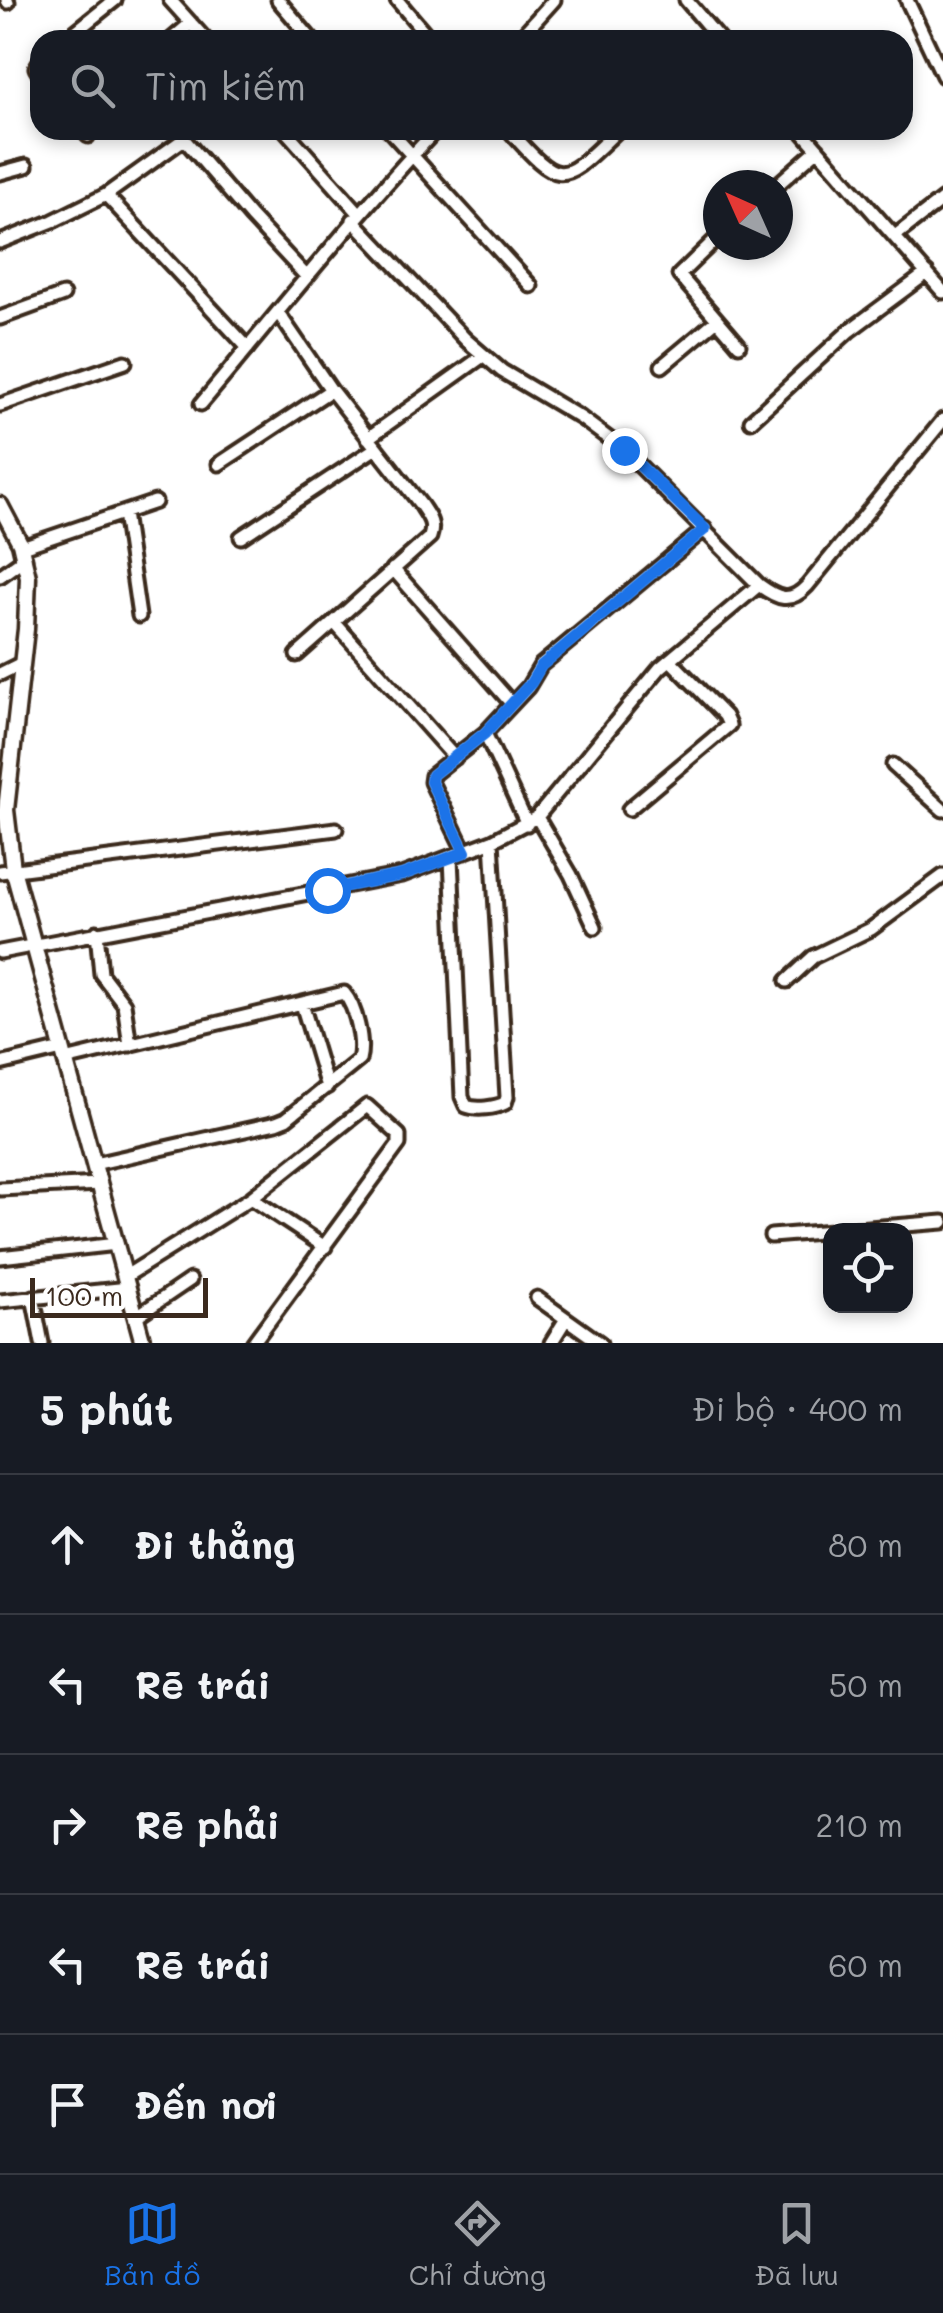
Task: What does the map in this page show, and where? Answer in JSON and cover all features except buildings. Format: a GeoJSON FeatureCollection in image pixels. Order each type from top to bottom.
{"type":"FeatureCollection","features":[{"type":"Feature","properties":{"kind":"street"},"geometry":{"type":"LineString","coordinates":[[78,30],[115,0]]}},
{"type":"Feature","properties":{"kind":"street"},"geometry":{"type":"LineString","coordinates":[[170,0],[197,30]]}},
{"type":"Feature","properties":{"kind":"street"},"geometry":{"type":"LineString","coordinates":[[278,0],[304,30]]}},
{"type":"Feature","properties":{"kind":"street"},"geometry":{"type":"LineString","coordinates":[[397,0],[422,30]]}},
{"type":"Feature","properties":{"kind":"street"},"geometry":{"type":"LineString","coordinates":[[527,30],[554,0]]}},
{"type":"Feature","properties":{"kind":"street"},"geometry":{"type":"LineString","coordinates":[[686,0],[710,30]]}},
{"type":"Feature","properties":{"kind":"street"},"geometry":{"type":"LineString","coordinates":[[907,0],[943,76]]}},
{"type":"Feature","properties":{"kind":"street"},"geometry":{"type":"LineString","coordinates":[[184,30],[191,24]]}},
{"type":"Feature","properties":{"kind":"street"},"geometry":{"type":"LineString","coordinates":[[0,242],[106,195],[183,140]]}},
{"type":"Feature","properties":{"kind":"street"},"geometry":{"type":"LineString","coordinates":[[185,140],[306,276]]}},
{"type":"Feature","properties":{"kind":"street"},"geometry":{"type":"LineString","coordinates":[[294,140],[412,286],[484,356],[601,432],[705,529],[759,586],[783,599],[800,593],[943,420]]}},
{"type":"Feature","properties":{"kind":"street"},"geometry":{"type":"LineString","coordinates":[[398,140],[531,286]]}},
{"type":"Feature","properties":{"kind":"street"},"geometry":{"type":"LineString","coordinates":[[201,404],[356,216],[427,140]]}},
{"type":"Feature","properties":{"kind":"street"},"geometry":{"type":"LineString","coordinates":[[518,140],[541,166],[556,175],[574,172],[608,140]]}},
{"type":"Feature","properties":{"kind":"street"},"geometry":{"type":"LineString","coordinates":[[809,140],[943,292]]}},
{"type":"Feature","properties":{"kind":"street"},"geometry":{"type":"LineString","coordinates":[[793,171],[818,149]]}},
{"type":"Feature","properties":{"kind":"street"},"geometry":{"type":"LineString","coordinates":[[0,172],[26,166]]}},
{"type":"Feature","properties":{"kind":"street"},"geometry":{"type":"LineString","coordinates":[[106,195],[248,348]]}},
{"type":"Feature","properties":{"kind":"street"},"geometry":{"type":"LineString","coordinates":[[895,236],[943,199]]}},
{"type":"Feature","properties":{"kind":"street"},"geometry":{"type":"LineString","coordinates":[[703,251],[679,275],[739,344]]}},
{"type":"Feature","properties":{"kind":"street"},"geometry":{"type":"LineString","coordinates":[[751,421],[849,331],[927,274]]}},
{"type":"Feature","properties":{"kind":"street"},"geometry":{"type":"LineString","coordinates":[[0,318],[62,296]]}},
{"type":"Feature","properties":{"kind":"street"},"geometry":{"type":"LineString","coordinates":[[279,314],[331,390],[432,521],[430,537],[296,655]]}},
{"type":"Feature","properties":{"kind":"street"},"geometry":{"type":"LineString","coordinates":[[662,366],[717,320]]}},
{"type":"Feature","properties":{"kind":"street"},"geometry":{"type":"LineString","coordinates":[[242,536],[484,356]]}},
{"type":"Feature","properties":{"kind":"street"},"geometry":{"type":"LineString","coordinates":[[0,405],[125,362]]}},
{"type":"Feature","properties":{"kind":"street"},"geometry":{"type":"LineString","coordinates":[[219,464],[331,390]]}},
{"type":"Feature","properties":{"kind":"street"},"geometry":{"type":"LineString","coordinates":[[0,576],[23,553],[155,502]]}},
{"type":"Feature","properties":{"kind":"street"},"geometry":{"type":"LineString","coordinates":[[0,505],[23,553],[28,600],[3,810],[6,870],[32,944],[146,1340]]}},
{"type":"Feature","properties":{"kind":"street"},"geometry":{"type":"LineString","coordinates":[[124,512],[139,616]]}},
{"type":"Feature","properties":{"kind":"street"},"geometry":{"type":"LineString","coordinates":[[465,852],[431,779],[485,733],[531,683],[541,666],[705,529]]}},
{"type":"Feature","properties":{"kind":"street"},"geometry":{"type":"LineString","coordinates":[[393,569],[512,704]]}},
{"type":"Feature","properties":{"kind":"street"},"geometry":{"type":"LineString","coordinates":[[0,952],[402,875],[492,841],[532,820],[670,660],[759,586]]}},
{"type":"Feature","properties":{"kind":"street"},"geometry":{"type":"LineString","coordinates":[[334,622],[455,758]]}},
{"type":"Feature","properties":{"kind":"street"},"geometry":{"type":"LineString","coordinates":[[630,809],[729,725],[725,716],[670,660]]}},
{"type":"Feature","properties":{"kind":"street"},"geometry":{"type":"LineString","coordinates":[[0,674],[22,662]]}},
{"type":"Feature","properties":{"kind":"street"},"geometry":{"type":"LineString","coordinates":[[485,733],[532,820],[570,875],[596,927]]}},
{"type":"Feature","properties":{"kind":"street"},"geometry":{"type":"LineString","coordinates":[[892,765],[943,810]]}},
{"type":"Feature","properties":{"kind":"street"},"geometry":{"type":"LineString","coordinates":[[6,870],[336,829]]}},
{"type":"Feature","properties":{"kind":"street"},"geometry":{"type":"LineString","coordinates":[[450,858],[462,1097],[466,1106],[472,1108],[500,1106],[507,1097],[492,841]]}},
{"type":"Feature","properties":{"kind":"street"},"geometry":{"type":"LineString","coordinates":[[787,982],[813,957],[871,929],[943,876]]}},
{"type":"Feature","properties":{"kind":"street"},"geometry":{"type":"LineString","coordinates":[[96,932],[101,974],[124,1004],[130,1045]]}},
{"type":"Feature","properties":{"kind":"street"},"geometry":{"type":"LineString","coordinates":[[0,1064],[130,1045],[344,993],[351,1002],[362,1051],[359,1060],[286,1120],[94,1164]]}},
{"type":"Feature","properties":{"kind":"street"},"geometry":{"type":"LineString","coordinates":[[302,1004],[327,1087]]}},
{"type":"Feature","properties":{"kind":"street"},"geometry":{"type":"LineString","coordinates":[[0,1301],[128,1282],[251,1198],[366,1106],[398,1136],[400,1144],[253,1343]]}},
{"type":"Feature","properties":{"kind":"street"},"geometry":{"type":"LineString","coordinates":[[0,1189],[100,1184]]}},
{"type":"Feature","properties":{"kind":"street"},"geometry":{"type":"LineString","coordinates":[[251,1198],[324,1246]]}},
{"type":"Feature","properties":{"kind":"street"},"geometry":{"type":"LineString","coordinates":[[771,1236],[943,1222]]}},
{"type":"Feature","properties":{"kind":"street"},"geometry":{"type":"LineString","coordinates":[[0,1256],[117,1244]]}},
{"type":"Feature","properties":{"kind":"street"},"geometry":{"type":"LineString","coordinates":[[137,1316],[190,1280]]}},
{"type":"Feature","properties":{"kind":"street"},"geometry":{"type":"LineString","coordinates":[[33,1298],[42,1343]]}},
{"type":"Feature","properties":{"kind":"street"},"geometry":{"type":"LineString","coordinates":[[537,1298],[600,1343]]}},
{"type":"Feature","properties":{"kind":"street"},"geometry":{"type":"LineString","coordinates":[[551,1343],[566,1319]]}},
{"type":"Feature","properties":{"kind":"route"},"geometry":{"type":"LineString","coordinates":[[327,890],[402,875],[465,852],[431,782],[432,775],[485,733],[531,683],[536,670],[705,529],[624,450]]}}]}
